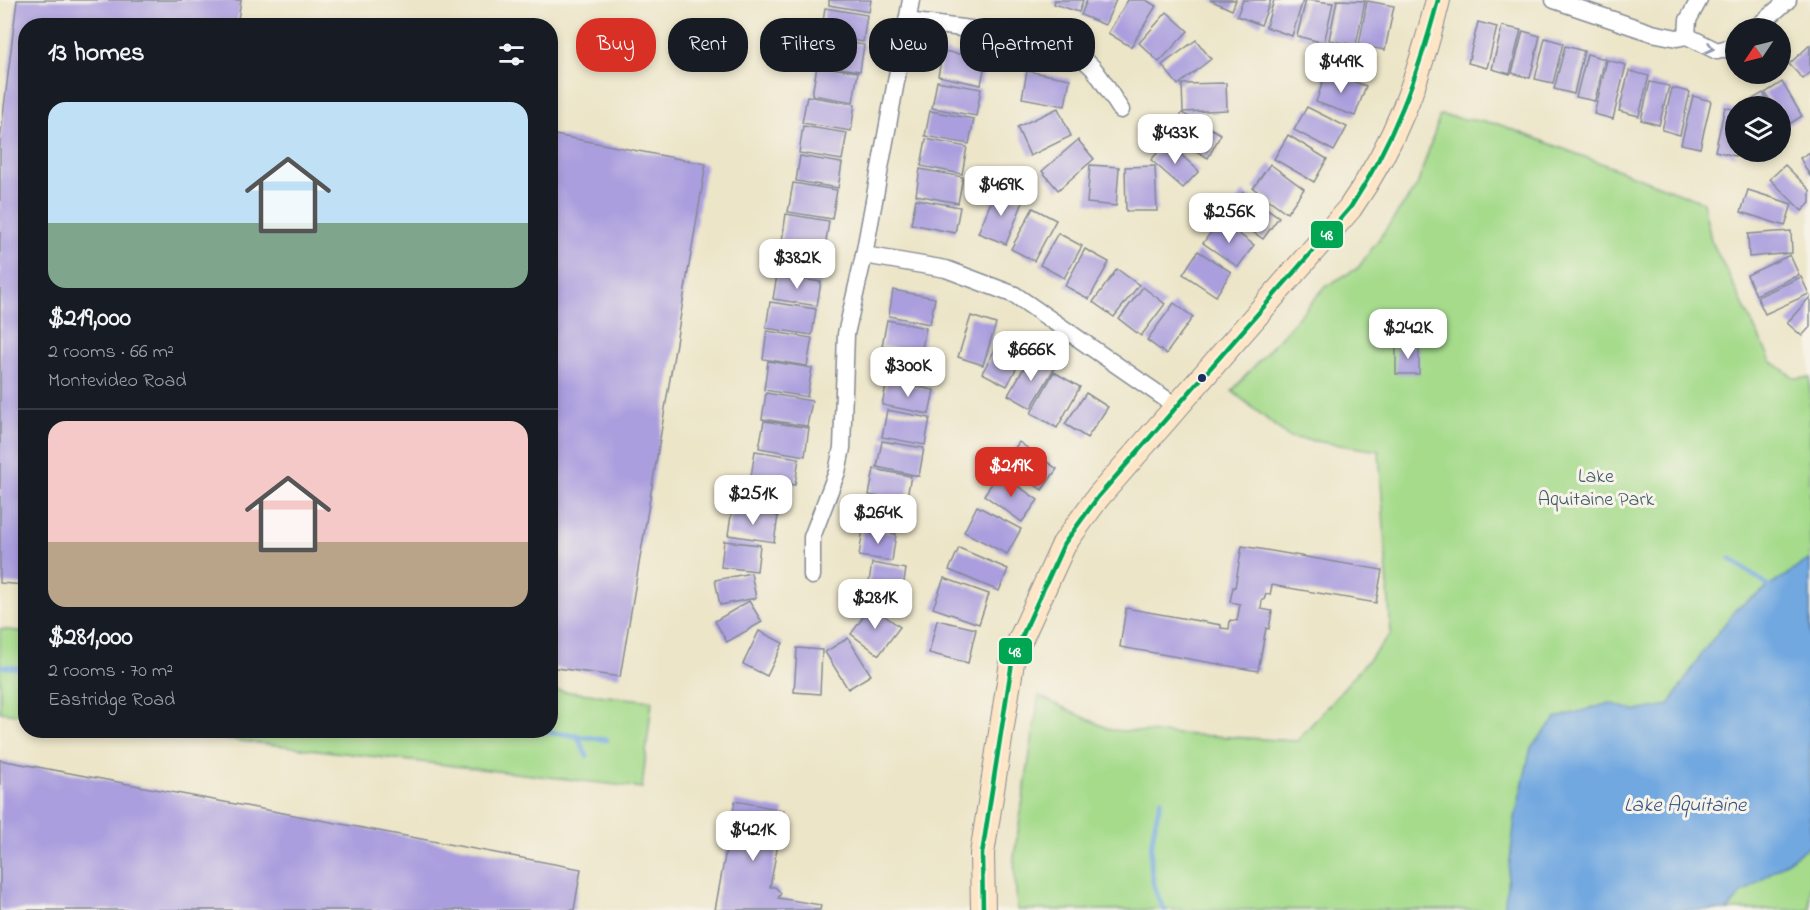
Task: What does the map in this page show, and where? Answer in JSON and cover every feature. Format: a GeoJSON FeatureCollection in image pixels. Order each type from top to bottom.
{"type":"FeatureCollection","features":[{"type":"Feature","properties":{"kind":"street"},"geometry":{"type":"LineString","coordinates":[[908,18],[911,0]]}},
{"type":"Feature","properties":{"kind":"street"},"geometry":{"type":"LineString","coordinates":[[983,910],[982,854],[1013,656],[1064,544],[1098,497],[1350,208],[1377,169],[1407,107],[1421,66],[1438,0]]}},
{"type":"Feature","properties":{"kind":"street"},"geometry":{"type":"LineString","coordinates":[[1554,0],[1652,33],[1677,38],[1688,36],[1716,51],[1725,49]]}},
{"type":"Feature","properties":{"kind":"street"},"geometry":{"type":"LineString","coordinates":[[1688,36],[1688,20],[1699,0]]}},
{"type":"Feature","properties":{"kind":"street"},"geometry":{"type":"LineString","coordinates":[[1767,18],[1788,0]]}},
{"type":"Feature","properties":{"kind":"street"},"geometry":{"type":"LineString","coordinates":[[948,27],[1053,45],[1075,55],[1092,67],[1121,110]]}},
{"type":"Feature","properties":{"kind":"street"},"geometry":{"type":"LineString","coordinates":[[812,576],[812,537],[837,472],[842,448],[846,334],[864,255],[898,72]]}},
{"type":"Feature","properties":{"kind":"street"},"geometry":{"type":"LineString","coordinates":[[864,255],[946,269],[1014,295],[1176,406]]}},
{"type":"Feature","properties":{"kind":"green space","name":"Lake Aquitaine Park"},"geometry":{"type":"Polygon","coordinates":[[[1440,115],[1498,124],[1703,202],[1711,240],[1771,361],[1795,378],[1810,378],[1810,910],[1017,910],[1014,857],[1039,696],[1111,730],[1297,741],[1391,634],[1379,451],[1289,437],[1232,391],[1326,286],[1358,268],[1417,186],[1440,115]]]}},
{"type":"Feature","properties":{"kind":"green space"},"geometry":{"type":"Polygon","coordinates":[[[0,629],[18,631],[18,714],[0,712],[0,629]]]}},
{"type":"Feature","properties":{"kind":"green space"},"geometry":{"type":"Polygon","coordinates":[[[558,691],[652,701],[642,788],[217,738],[558,738],[558,691]]]}},
{"type":"Feature","properties":{"kind":"water","name":"Lake Aquitaine"},"geometry":{"type":"Polygon","coordinates":[[[1810,559],[1810,845],[1741,894],[1728,910],[1504,910],[1515,818],[1531,747],[1556,718],[1610,703],[1635,711],[1669,705],[1702,653],[1737,608],[1810,559]]]}},
{"type":"Feature","properties":{"kind":"building"},"geometry":{"type":"Polygon","coordinates":[[[17,0],[241,0],[238,18],[18,18],[18,584],[0,583],[0,141],[17,0]]]}},
{"type":"Feature","properties":{"kind":"building"},"geometry":{"type":"Polygon","coordinates":[[[829,0],[871,0],[869,12],[829,5],[829,0]]]}},
{"type":"Feature","properties":{"kind":"building"},"geometry":{"type":"Polygon","coordinates":[[[1055,0],[1083,0],[1079,12],[1054,4],[1055,0]]]}},
{"type":"Feature","properties":{"kind":"building"},"geometry":{"type":"Polygon","coordinates":[[[1087,0],[1116,0],[1105,25],[1095,21],[1095,18],[1081,15],[1087,0]]]}},
{"type":"Feature","properties":{"kind":"building"},"geometry":{"type":"Polygon","coordinates":[[[1128,0],[1146,0],[1156,6],[1131,47],[1108,33],[1128,0]]]}},
{"type":"Feature","properties":{"kind":"building"},"geometry":{"type":"Polygon","coordinates":[[[1210,0],[1236,0],[1232,10],[1210,0]]]}},
{"type":"Feature","properties":{"kind":"building"},"geometry":{"type":"Polygon","coordinates":[[[1243,0],[1271,0],[1261,25],[1237,16],[1243,0]]]}},
{"type":"Feature","properties":{"kind":"building"},"geometry":{"type":"Polygon","coordinates":[[[1274,0],[1303,0],[1292,36],[1266,27],[1274,0]]]}},
{"type":"Feature","properties":{"kind":"building"},"geometry":{"type":"Polygon","coordinates":[[[1306,0],[1333,3],[1324,43],[1297,36],[1306,0]]]}},
{"type":"Feature","properties":{"kind":"building"},"geometry":{"type":"Polygon","coordinates":[[[1337,0],[1365,1],[1356,45],[1329,40],[1337,0]]]}},
{"type":"Feature","properties":{"kind":"building"},"geometry":{"type":"Polygon","coordinates":[[[1367,1],[1394,6],[1385,50],[1359,45],[1367,1]]]}},
{"type":"Feature","properties":{"kind":"building"},"geometry":{"type":"Polygon","coordinates":[[[825,8],[867,15],[863,42],[857,41],[857,18],[824,18],[825,8]]]}},
{"type":"Feature","properties":{"kind":"building"},"geometry":{"type":"Polygon","coordinates":[[[1167,12],[1188,31],[1159,62],[1139,43],[1167,12]]]}},
{"type":"Feature","properties":{"kind":"building"},"geometry":{"type":"Polygon","coordinates":[[[1478,22],[1497,27],[1487,68],[1468,63],[1478,22]]]}},
{"type":"Feature","properties":{"kind":"building"},"geometry":{"type":"Polygon","coordinates":[[[1502,26],[1521,30],[1510,74],[1492,69],[1502,26]]]}},
{"type":"Feature","properties":{"kind":"building"},"geometry":{"type":"Polygon","coordinates":[[[1523,31],[1540,36],[1530,78],[1512,73],[1523,31]]]}},
{"type":"Feature","properties":{"kind":"building"},"geometry":{"type":"Polygon","coordinates":[[[1545,38],[1563,43],[1553,83],[1535,79],[1545,38]]]}},
{"type":"Feature","properties":{"kind":"building"},"geometry":{"type":"Polygon","coordinates":[[[1196,40],[1211,59],[1178,85],[1162,65],[1196,40]]]}},
{"type":"Feature","properties":{"kind":"building"},"geometry":{"type":"Polygon","coordinates":[[[857,44],[864,45],[860,71],[857,71],[857,44]]]}},
{"type":"Feature","properties":{"kind":"building"},"geometry":{"type":"Polygon","coordinates":[[[1810,45],[1810,73],[1803,79],[1791,66],[1791,62],[1810,45]]]}},
{"type":"Feature","properties":{"kind":"building"},"geometry":{"type":"Polygon","coordinates":[[[1565,46],[1584,51],[1574,94],[1554,89],[1565,46]]]}},
{"type":"Feature","properties":{"kind":"building"},"geometry":{"type":"Polygon","coordinates":[[[948,52],[960,54],[960,72],[984,72],[981,85],[938,76],[939,72],[948,72],[948,52]]]}},
{"type":"Feature","properties":{"kind":"building"},"geometry":{"type":"Polygon","coordinates":[[[1587,54],[1605,59],[1595,101],[1576,97],[1587,54]]]}},
{"type":"Feature","properties":{"kind":"building"},"geometry":{"type":"Polygon","coordinates":[[[1607,60],[1626,65],[1613,119],[1594,114],[1607,60]]]}},
{"type":"Feature","properties":{"kind":"building"},"geometry":{"type":"Polygon","coordinates":[[[1629,71],[1649,76],[1639,116],[1619,111],[1629,71]]]}},
{"type":"Feature","properties":{"kind":"building"},"geometry":{"type":"Polygon","coordinates":[[[816,72],[858,72],[853,102],[812,95],[816,72]]]}},
{"type":"Feature","properties":{"kind":"building"},"geometry":{"type":"Polygon","coordinates":[[[1027,72],[1070,79],[1065,106],[1022,98],[1027,72]]]}},
{"type":"Feature","properties":{"kind":"building"},"geometry":{"type":"Polygon","coordinates":[[[1326,72],[1366,86],[1355,116],[1316,102],[1326,72]]]}},
{"type":"Feature","properties":{"kind":"building"},"geometry":{"type":"Polygon","coordinates":[[[937,81],[981,89],[976,116],[932,108],[937,81]]]}},
{"type":"Feature","properties":{"kind":"building"},"geometry":{"type":"Polygon","coordinates":[[[1650,82],[1669,86],[1659,125],[1641,120],[1650,82]]]}},
{"type":"Feature","properties":{"kind":"building"},"geometry":{"type":"Polygon","coordinates":[[[1226,83],[1227,110],[1183,112],[1182,84],[1226,83]]]}},
{"type":"Feature","properties":{"kind":"building"},"geometry":{"type":"Polygon","coordinates":[[[1779,84],[1783,84],[1790,96],[1767,96],[1765,93],[1779,84]]]}},
{"type":"Feature","properties":{"kind":"building"},"geometry":{"type":"Polygon","coordinates":[[[1672,88],[1690,92],[1680,135],[1662,130],[1672,88]]]}},
{"type":"Feature","properties":{"kind":"building"},"geometry":{"type":"Polygon","coordinates":[[[807,96],[855,104],[851,131],[802,123],[807,96]]]}},
{"type":"Feature","properties":{"kind":"building"},"geometry":{"type":"Polygon","coordinates":[[[1693,96],[1711,101],[1700,148],[1681,144],[1693,96]]]}},
{"type":"Feature","properties":{"kind":"building"},"geometry":{"type":"Polygon","coordinates":[[[1791,97],[1802,116],[1791,123],[1791,97]]]}},
{"type":"Feature","properties":{"kind":"building"},"geometry":{"type":"Polygon","coordinates":[[[1307,107],[1347,127],[1334,151],[1294,130],[1307,107]]]}},
{"type":"Feature","properties":{"kind":"building"},"geometry":{"type":"Polygon","coordinates":[[[1725,107],[1725,154],[1715,151],[1725,107]]]}},
{"type":"Feature","properties":{"kind":"building"},"geometry":{"type":"Polygon","coordinates":[[[1058,108],[1071,136],[1030,156],[1017,127],[1058,108]]]}},
{"type":"Feature","properties":{"kind":"building"},"geometry":{"type":"Polygon","coordinates":[[[930,111],[974,119],[969,144],[925,136],[930,111]]]}},
{"type":"Feature","properties":{"kind":"building"},"geometry":{"type":"Polygon","coordinates":[[[1182,113],[1221,134],[1208,158],[1170,136],[1182,113]]]}},
{"type":"Feature","properties":{"kind":"building"},"geometry":{"type":"Polygon","coordinates":[[[803,126],[847,133],[842,160],[799,153],[803,126]]]}},
{"type":"Feature","properties":{"kind":"building"},"geometry":{"type":"Polygon","coordinates":[[[1288,135],[1327,159],[1314,182],[1274,159],[1288,135]]]}},
{"type":"Feature","properties":{"kind":"building"},"geometry":{"type":"Polygon","coordinates":[[[558,136],[706,164],[620,677],[558,668],[558,136]]]}},
{"type":"Feature","properties":{"kind":"building"},"geometry":{"type":"Polygon","coordinates":[[[926,139],[967,147],[962,174],[921,166],[926,139]]]}},
{"type":"Feature","properties":{"kind":"building"},"geometry":{"type":"Polygon","coordinates":[[[1078,140],[1094,159],[1058,190],[1042,171],[1078,140]]]}},
{"type":"Feature","properties":{"kind":"building"},"geometry":{"type":"Polygon","coordinates":[[[1167,142],[1199,171],[1183,188],[1151,160],[1167,142]]]}},
{"type":"Feature","properties":{"kind":"building"},"geometry":{"type":"Polygon","coordinates":[[[1810,152],[1810,176],[1800,158],[1810,152]]]}},
{"type":"Feature","properties":{"kind":"building"},"geometry":{"type":"Polygon","coordinates":[[[800,156],[842,163],[838,188],[796,181],[800,156]]]}},
{"type":"Feature","properties":{"kind":"building"},"geometry":{"type":"Polygon","coordinates":[[[1270,164],[1304,189],[1287,213],[1253,188],[1270,164]]]}},
{"type":"Feature","properties":{"kind":"building"},"geometry":{"type":"Polygon","coordinates":[[[1090,165],[1119,167],[1116,206],[1087,203],[1090,165]]]}},
{"type":"Feature","properties":{"kind":"building"},"geometry":{"type":"Polygon","coordinates":[[[1785,165],[1810,190],[1810,203],[1802,211],[1770,179],[1785,165]]]}},
{"type":"Feature","properties":{"kind":"building"},"geometry":{"type":"Polygon","coordinates":[[[1155,166],[1157,211],[1126,211],[1125,167],[1155,166]]]}},
{"type":"Feature","properties":{"kind":"building"},"geometry":{"type":"Polygon","coordinates":[[[920,169],[963,177],[958,203],[916,195],[920,169]]]}},
{"type":"Feature","properties":{"kind":"building"},"geometry":{"type":"Polygon","coordinates":[[[793,183],[837,190],[832,219],[788,212],[793,183]]]}},
{"type":"Feature","properties":{"kind":"building"},"geometry":{"type":"Polygon","coordinates":[[[996,190],[1023,202],[1006,244],[978,233],[996,190]]]}},
{"type":"Feature","properties":{"kind":"building"},"geometry":{"type":"Polygon","coordinates":[[[1748,190],[1792,204],[1785,226],[1741,212],[1748,190]]]}},
{"type":"Feature","properties":{"kind":"building"},"geometry":{"type":"Polygon","coordinates":[[[1243,192],[1279,217],[1263,239],[1227,214],[1243,192]]]}},
{"type":"Feature","properties":{"kind":"building"},"geometry":{"type":"Polygon","coordinates":[[[916,199],[960,207],[955,233],[911,224],[916,199]]]}},
{"type":"Feature","properties":{"kind":"building"},"geometry":{"type":"Polygon","coordinates":[[[1033,208],[1056,220],[1034,261],[1011,249],[1033,208]]]}},
{"type":"Feature","properties":{"kind":"building"},"geometry":{"type":"Polygon","coordinates":[[[786,214],[829,221],[825,248],[782,241],[786,214]]]}},
{"type":"Feature","properties":{"kind":"building"},"geometry":{"type":"Polygon","coordinates":[[[1220,220],[1254,245],[1238,267],[1203,243],[1220,220]]]}},
{"type":"Feature","properties":{"kind":"building"},"geometry":{"type":"Polygon","coordinates":[[[1791,231],[1792,253],[1749,257],[1748,234],[1791,231]]]}},
{"type":"Feature","properties":{"kind":"building"},"geometry":{"type":"Polygon","coordinates":[[[1058,233],[1082,246],[1064,278],[1040,265],[1058,233]]]}},
{"type":"Feature","properties":{"kind":"building"},"geometry":{"type":"Polygon","coordinates":[[[781,242],[826,249],[821,277],[777,269],[781,242]]]}},
{"type":"Feature","properties":{"kind":"building"},"geometry":{"type":"Polygon","coordinates":[[[1085,249],[1109,262],[1089,299],[1065,286],[1085,249]]]}},
{"type":"Feature","properties":{"kind":"building"},"geometry":{"type":"Polygon","coordinates":[[[1198,251],[1231,272],[1216,296],[1183,274],[1198,251]]]}},
{"type":"Feature","properties":{"kind":"building"},"geometry":{"type":"Polygon","coordinates":[[[1790,255],[1799,275],[1756,295],[1747,275],[1790,255]]]}},
{"type":"Feature","properties":{"kind":"building"},"geometry":{"type":"Polygon","coordinates":[[[1117,269],[1139,285],[1114,317],[1093,302],[1117,269]]]}},
{"type":"Feature","properties":{"kind":"building"},"geometry":{"type":"Polygon","coordinates":[[[777,275],[821,282],[817,306],[773,299],[777,275]]]}},
{"type":"Feature","properties":{"kind":"building"},"geometry":{"type":"Polygon","coordinates":[[[1801,277],[1809,294],[1765,314],[1757,297],[1801,277]]]}},
{"type":"Feature","properties":{"kind":"building"},"geometry":{"type":"Polygon","coordinates":[[[1143,287],[1165,304],[1141,336],[1119,319],[1143,287]]]}},
{"type":"Feature","properties":{"kind":"building"},"geometry":{"type":"Polygon","coordinates":[[[893,290],[935,298],[930,324],[889,316],[893,290]]]}},
{"type":"Feature","properties":{"kind":"building"},"geometry":{"type":"Polygon","coordinates":[[[1810,297],[1810,327],[1802,336],[1787,323],[1810,297]]]}},
{"type":"Feature","properties":{"kind":"building"},"geometry":{"type":"Polygon","coordinates":[[[770,302],[816,309],[812,335],[766,328],[770,302]]]}},
{"type":"Feature","properties":{"kind":"building"},"geometry":{"type":"Polygon","coordinates":[[[1174,303],[1193,317],[1166,354],[1147,340],[1174,303]]]}},
{"type":"Feature","properties":{"kind":"building"},"geometry":{"type":"Polygon","coordinates":[[[971,316],[996,324],[983,365],[958,357],[971,316]]]}},
{"type":"Feature","properties":{"kind":"building"},"geometry":{"type":"Polygon","coordinates":[[[887,320],[926,328],[921,353],[882,346],[887,320]]]}},
{"type":"Feature","properties":{"kind":"building"},"geometry":{"type":"Polygon","coordinates":[[[767,331],[812,338],[807,366],[763,359],[767,331]]]}},
{"type":"Feature","properties":{"kind":"building"},"geometry":{"type":"Polygon","coordinates":[[[1002,337],[1026,350],[1007,386],[982,373],[1002,337]]]}},
{"type":"Feature","properties":{"kind":"building"},"geometry":{"type":"Polygon","coordinates":[[[1396,347],[1419,347],[1419,374],[1396,374],[1396,347]]]}},
{"type":"Feature","properties":{"kind":"building"},"geometry":{"type":"Polygon","coordinates":[[[888,349],[929,357],[924,385],[883,377],[888,349]]]}},
{"type":"Feature","properties":{"kind":"building"},"geometry":{"type":"Polygon","coordinates":[[[1031,356],[1054,369],[1031,408],[1008,395],[1031,356]]]}},
{"type":"Feature","properties":{"kind":"building"},"geometry":{"type":"Polygon","coordinates":[[[768,361],[812,368],[807,397],[764,390],[768,361]]]}},
{"type":"Feature","properties":{"kind":"building"},"geometry":{"type":"Polygon","coordinates":[[[1054,372],[1080,387],[1057,428],[1031,413],[1054,372]]]}},
{"type":"Feature","properties":{"kind":"building"},"geometry":{"type":"Polygon","coordinates":[[[887,381],[934,390],[929,414],[882,405],[887,381]]]}},
{"type":"Feature","properties":{"kind":"building"},"geometry":{"type":"Polygon","coordinates":[[[766,393],[812,401],[807,426],[762,419],[766,393]]]}},
{"type":"Feature","properties":{"kind":"building"},"geometry":{"type":"Polygon","coordinates":[[[1086,393],[1108,407],[1087,438],[1065,424],[1086,393]]]}},
{"type":"Feature","properties":{"kind":"building"},"geometry":{"type":"Polygon","coordinates":[[[887,410],[930,418],[925,445],[882,437],[887,410]]]}},
{"type":"Feature","properties":{"kind":"building"},"geometry":{"type":"Polygon","coordinates":[[[764,421],[809,428],[805,456],[759,448],[764,421]]]}},
{"type":"Feature","properties":{"kind":"building"},"geometry":{"type":"Polygon","coordinates":[[[882,441],[924,448],[919,476],[877,467],[882,441]]]}},
{"type":"Feature","properties":{"kind":"building"},"geometry":{"type":"Polygon","coordinates":[[[1019,442],[1057,469],[1042,490],[1004,464],[1019,442]]]}},
{"type":"Feature","properties":{"kind":"building"},"geometry":{"type":"Polygon","coordinates":[[[755,451],[799,458],[795,485],[751,477],[755,451]]]}},
{"type":"Feature","properties":{"kind":"building"},"geometry":{"type":"Polygon","coordinates":[[[874,469],[911,476],[906,502],[869,495],[874,469]]]}},
{"type":"Feature","properties":{"kind":"building"},"geometry":{"type":"Polygon","coordinates":[[[999,473],[1038,500],[1022,522],[984,495],[999,473]]]}},
{"type":"Feature","properties":{"kind":"building"},"geometry":{"type":"Polygon","coordinates":[[[748,480],[787,486],[783,513],[743,507],[748,480]]]}},
{"type":"Feature","properties":{"kind":"building"},"geometry":{"type":"Polygon","coordinates":[[[867,500],[900,506],[896,531],[862,525],[867,500]]]}},
{"type":"Feature","properties":{"kind":"building"},"geometry":{"type":"Polygon","coordinates":[[[977,506],[1021,529],[1007,554],[964,532],[977,506]]]}},
{"type":"Feature","properties":{"kind":"building"},"geometry":{"type":"Polygon","coordinates":[[[732,509],[778,516],[774,542],[728,535],[732,509]]]}},
{"type":"Feature","properties":{"kind":"building"},"geometry":{"type":"Polygon","coordinates":[[[863,529],[896,534],[892,561],[859,556],[863,529]]]}},
{"type":"Feature","properties":{"kind":"building"},"geometry":{"type":"Polygon","coordinates":[[[724,541],[760,545],[757,571],[721,567],[724,541]]]}},
{"type":"Feature","properties":{"kind":"building"},"geometry":{"type":"Polygon","coordinates":[[[1242,546],[1382,570],[1376,603],[1272,585],[1270,595],[1266,594],[1262,600],[1261,609],[1272,611],[1269,629],[1266,628],[1258,671],[1120,647],[1126,608],[1221,625],[1221,628],[1229,629],[1230,620],[1237,621],[1240,604],[1230,602],[1242,546]]]}},
{"type":"Feature","properties":{"kind":"building"},"geometry":{"type":"Polygon","coordinates":[[[959,548],[1008,569],[999,591],[949,570],[959,548]]]}},
{"type":"Feature","properties":{"kind":"building"},"geometry":{"type":"Polygon","coordinates":[[[872,563],[906,569],[901,600],[867,595],[872,563]]]}},
{"type":"Feature","properties":{"kind":"building"},"geometry":{"type":"Polygon","coordinates":[[[751,573],[756,598],[720,605],[715,580],[751,573]]]}},
{"type":"Feature","properties":{"kind":"building"},"geometry":{"type":"Polygon","coordinates":[[[944,578],[989,594],[979,624],[933,608],[944,578]]]}},
{"type":"Feature","properties":{"kind":"building"},"geometry":{"type":"Polygon","coordinates":[[[749,601],[762,622],[727,642],[715,621],[749,601]]]}},
{"type":"Feature","properties":{"kind":"building"},"geometry":{"type":"Polygon","coordinates":[[[871,606],[900,627],[879,655],[851,634],[871,606]]]}},
{"type":"Feature","properties":{"kind":"building"},"geometry":{"type":"Polygon","coordinates":[[[937,620],[976,629],[968,663],[929,653],[937,620]]]}},
{"type":"Feature","properties":{"kind":"building"},"geometry":{"type":"Polygon","coordinates":[[[759,631],[783,643],[767,676],[743,664],[759,631]]]}},
{"type":"Feature","properties":{"kind":"building"},"geometry":{"type":"Polygon","coordinates":[[[848,638],[871,675],[848,689],[825,652],[848,638]]]}},
{"type":"Feature","properties":{"kind":"building"},"geometry":{"type":"Polygon","coordinates":[[[797,648],[822,650],[820,694],[794,692],[797,648]]]}},
{"type":"Feature","properties":{"kind":"building"},"geometry":{"type":"Polygon","coordinates":[[[0,760],[581,869],[574,910],[0,910],[0,760]]]}},
{"type":"Feature","properties":{"kind":"building"},"geometry":{"type":"Polygon","coordinates":[[[735,801],[784,810],[770,887],[775,887],[781,893],[778,898],[821,905],[820,910],[715,910],[735,801]]]}},
{"type":"Feature","properties":{"kind":"waterway"},"geometry":{"type":"LineString","coordinates":[[1731,559],[1774,590]]}},
{"type":"Feature","properties":{"kind":"waterway"},"geometry":{"type":"LineString","coordinates":[[0,666],[18,668]]}},
{"type":"Feature","properties":{"kind":"waterway"},"geometry":{"type":"LineString","coordinates":[[558,734],[607,740]]}},
{"type":"Feature","properties":{"kind":"waterway"},"geometry":{"type":"LineString","coordinates":[[577,736],[587,756]]}},
{"type":"Feature","properties":{"kind":"waterway"},"geometry":{"type":"LineString","coordinates":[[1161,800],[1154,828],[1151,870],[1158,897],[1165,910]]}},
{"type":"Feature","properties":{"kind":"transit line","name":"48"},"geometry":{"type":"LineString","coordinates":[[983,910],[982,854],[1013,656],[1064,544],[1098,497],[1350,208],[1379,159],[1403,108],[1438,0]]}}]}
